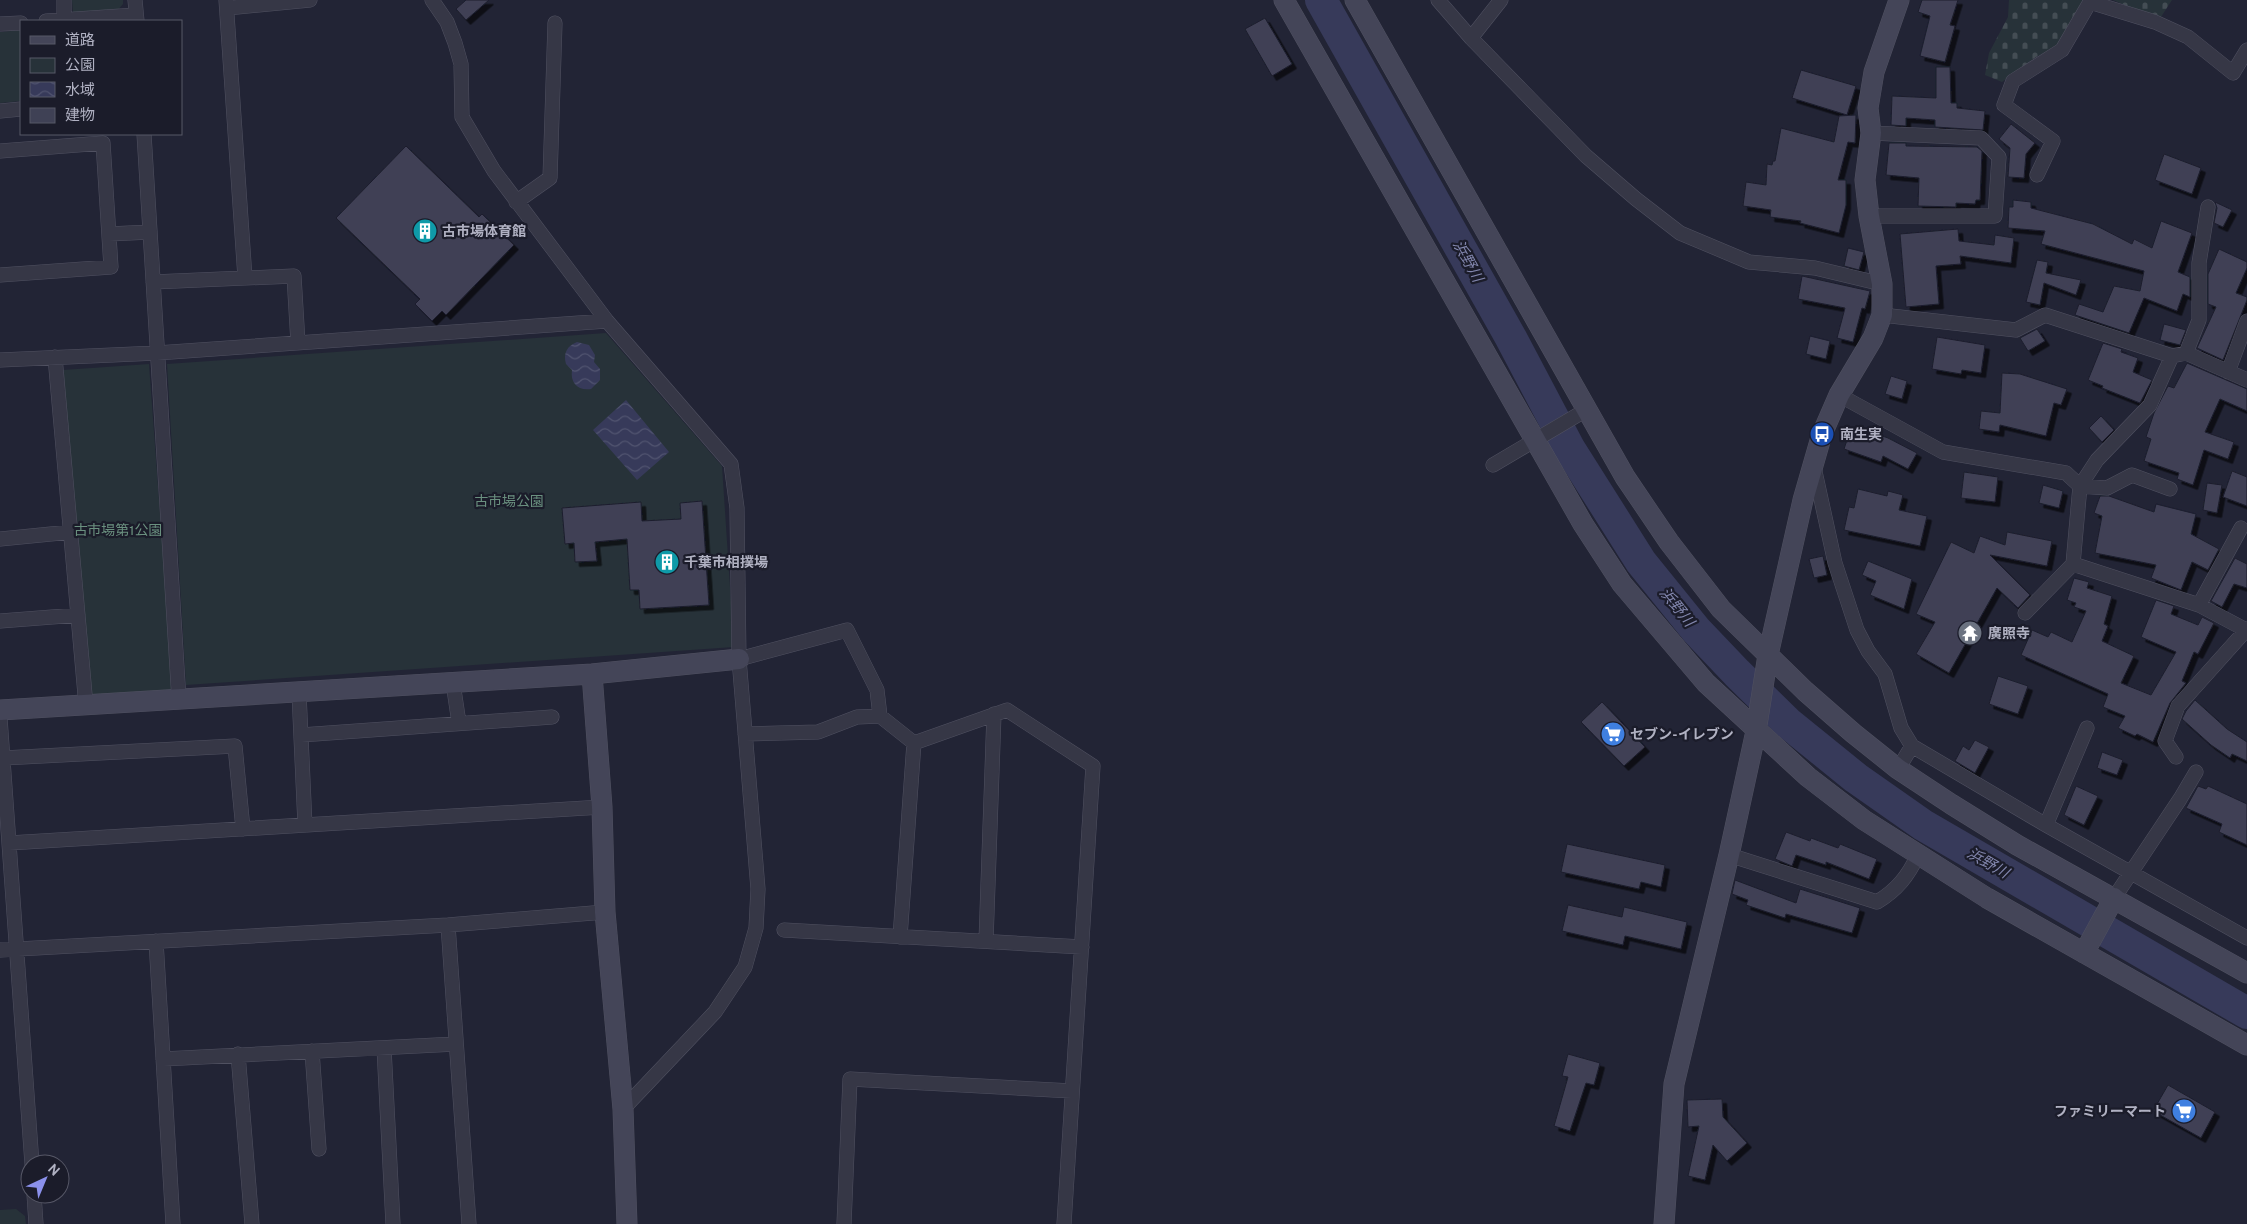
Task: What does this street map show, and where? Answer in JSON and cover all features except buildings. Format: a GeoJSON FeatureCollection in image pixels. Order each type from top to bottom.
{"type":"FeatureCollection","features":[{"type":"Feature","properties":{"kind":"street"},"geometry":{"type":"LineString","coordinates":[[64,0],[64,20],[137,18],[135,0]]}},
{"type":"Feature","properties":{"kind":"street"},"geometry":{"type":"LineString","coordinates":[[245,278],[226,4],[310,0]]}},
{"type":"Feature","properties":{"kind":"street"},"geometry":{"type":"LineString","coordinates":[[1284,0],[1534,442],[1583,524],[1622,584],[1706,682],[1756,731],[1808,777],[1864,820],[1987,898],[2247,1045]]}},
{"type":"Feature","properties":{"kind":"street"},"geometry":{"type":"LineString","coordinates":[[1355,0],[1625,477],[1669,542],[1721,609],[1853,733],[1898,768],[2017,845],[2247,973]]}},
{"type":"Feature","properties":{"kind":"street"},"geometry":{"type":"LineString","coordinates":[[1438,0],[1471,38],[1586,156],[1680,233],[1749,262],[1815,268],[1882,284]]}},
{"type":"Feature","properties":{"kind":"street"},"geometry":{"type":"LineString","coordinates":[[1471,38],[1501,0]]}},
{"type":"Feature","properties":{"kind":"street"},"geometry":{"type":"LineString","coordinates":[[1664,1224],[1674,1084],[1729,855],[1756,731],[1768,655],[1813,461],[1840,395],[1874,338],[1882,314],[1882,284],[1869,216],[1865,180],[1871,133],[1868,108],[1874,72],[1899,0]]}},
{"type":"Feature","properties":{"kind":"street"},"geometry":{"type":"LineString","coordinates":[[435,1],[452,36],[461,64],[462,117],[494,171],[607,321],[731,464],[737,508],[739,659],[758,889],[756,928],[745,967],[715,1012],[622,1109]]}},
{"type":"Feature","properties":{"kind":"street"},"geometry":{"type":"LineString","coordinates":[[2037,175],[2053,140],[2004,105],[2013,81],[2062,50],[2090,2],[2155,22],[2188,37],[2234,73],[2247,50]]}},
{"type":"Feature","properties":{"kind":"street"},"geometry":{"type":"LineString","coordinates":[[0,24],[20,23]]}},
{"type":"Feature","properties":{"kind":"street"},"geometry":{"type":"LineString","coordinates":[[516,202],[550,178],[555,23]]}},
{"type":"Feature","properties":{"kind":"street"},"geometry":{"type":"LineString","coordinates":[[0,111],[20,109]]}},
{"type":"Feature","properties":{"kind":"street"},"geometry":{"type":"LineString","coordinates":[[1869,216],[1996,216],[1999,157],[1981,138],[1871,133]]}},
{"type":"Feature","properties":{"kind":"street"},"geometry":{"type":"LineString","coordinates":[[144,135],[179,700]]}},
{"type":"Feature","properties":{"kind":"street"},"geometry":{"type":"LineString","coordinates":[[0,151],[103,143],[111,267],[0,275]]}},
{"type":"Feature","properties":{"kind":"street"},"geometry":{"type":"LineString","coordinates":[[2186,352],[2199,320],[2199,263],[2208,207]]}},
{"type":"Feature","properties":{"kind":"street"},"geometry":{"type":"LineString","coordinates":[[109,234],[150,232]]}},
{"type":"Feature","properties":{"kind":"street"},"geometry":{"type":"LineString","coordinates":[[153,282],[294,276],[298,343]]}},
{"type":"Feature","properties":{"kind":"street"},"geometry":{"type":"LineString","coordinates":[[1882,314],[2016,330],[2045,315],[2172,356],[2186,352],[2247,380]]}},
{"type":"Feature","properties":{"kind":"street"},"geometry":{"type":"LineString","coordinates":[[2228,372],[2247,320]]}},
{"type":"Feature","properties":{"kind":"street"},"geometry":{"type":"LineString","coordinates":[[0,360],[157,353],[607,321]]}},
{"type":"Feature","properties":{"kind":"street"},"geometry":{"type":"LineString","coordinates":[[2025,613],[2073,564],[2080,486],[2097,460],[2150,405],[2172,356]]}},
{"type":"Feature","properties":{"kind":"street"},"geometry":{"type":"LineString","coordinates":[[55,357],[86,706]]}},
{"type":"Feature","properties":{"kind":"street"},"geometry":{"type":"LineString","coordinates":[[1840,395],[1943,452],[2066,473],[2080,486],[2106,488],[2132,475],[2170,489]]}},
{"type":"Feature","properties":{"kind":"street"},"geometry":{"type":"LineString","coordinates":[[1493,465],[1586,410]]}},
{"type":"Feature","properties":{"kind":"street"},"geometry":{"type":"LineString","coordinates":[[1813,461],[1834,563],[1857,630],[1868,651],[1885,674],[1901,728],[1912,746],[2046,825],[2247,938]]}},
{"type":"Feature","properties":{"kind":"street"},"geometry":{"type":"LineString","coordinates":[[2199,605],[2241,528]]}},
{"type":"Feature","properties":{"kind":"street"},"geometry":{"type":"LineString","coordinates":[[0,539],[70,532]]}},
{"type":"Feature","properties":{"kind":"street"},"geometry":{"type":"LineString","coordinates":[[2073,564],[2199,605],[2246,630],[2178,706],[2165,741],[2176,757]]}},
{"type":"Feature","properties":{"kind":"street"},"geometry":{"type":"LineString","coordinates":[[0,621],[78,615]]}},
{"type":"Feature","properties":{"kind":"street"},"geometry":{"type":"LineString","coordinates":[[0,710],[592,674],[739,659],[847,630],[877,690],[880,716]]}},
{"type":"Feature","properties":{"kind":"street"},"geometry":{"type":"LineString","coordinates":[[592,674],[602,807],[605,912],[622,1109],[627,1224]]}},
{"type":"Feature","properties":{"kind":"street"},"geometry":{"type":"LineString","coordinates":[[453,683],[459,724]]}},
{"type":"Feature","properties":{"kind":"street"},"geometry":{"type":"LineString","coordinates":[[299,693],[305,825]]}},
{"type":"Feature","properties":{"kind":"street"},"geometry":{"type":"LineString","coordinates":[[914,743],[1007,710],[1093,766],[1064,1224]]}},
{"type":"Feature","properties":{"kind":"street"},"geometry":{"type":"LineString","coordinates":[[986,942],[994,714]]}},
{"type":"Feature","properties":{"kind":"street"},"geometry":{"type":"LineString","coordinates":[[746,734],[818,732],[857,717],[880,716],[914,743]]}},
{"type":"Feature","properties":{"kind":"street"},"geometry":{"type":"LineString","coordinates":[[301,735],[552,717]]}},
{"type":"Feature","properties":{"kind":"street"},"geometry":{"type":"LineString","coordinates":[[0,718],[31,1154]]}},
{"type":"Feature","properties":{"kind":"street"},"geometry":{"type":"LineString","coordinates":[[2046,825],[2087,728]]}},
{"type":"Feature","properties":{"kind":"street"},"geometry":{"type":"LineString","coordinates":[[900,937],[914,743]]}},
{"type":"Feature","properties":{"kind":"street"},"geometry":{"type":"LineString","coordinates":[[3,758],[235,746],[243,829]]}},
{"type":"Feature","properties":{"kind":"street"},"geometry":{"type":"LineString","coordinates":[[1898,768],[1912,746]]}},
{"type":"Feature","properties":{"kind":"street"},"geometry":{"type":"LineString","coordinates":[[2084,953],[2114,898],[2196,772]]}},
{"type":"Feature","properties":{"kind":"street"},"geometry":{"type":"LineString","coordinates":[[9,843],[602,807]]}},
{"type":"Feature","properties":{"kind":"street"},"geometry":{"type":"LineString","coordinates":[[1729,855],[1877,902],[1893,892],[1908,875],[1918,855]]}},
{"type":"Feature","properties":{"kind":"street"},"geometry":{"type":"LineString","coordinates":[[0,950],[448,925],[605,912]]}},
{"type":"Feature","properties":{"kind":"street"},"geometry":{"type":"LineString","coordinates":[[448,925],[469,1224]]}},
{"type":"Feature","properties":{"kind":"street"},"geometry":{"type":"LineString","coordinates":[[784,930],[1082,947]]}},
{"type":"Feature","properties":{"kind":"street"},"geometry":{"type":"LineString","coordinates":[[156,941],[173,1224]]}},
{"type":"Feature","properties":{"kind":"street"},"geometry":{"type":"LineString","coordinates":[[164,1059],[456,1044]]}},
{"type":"Feature","properties":{"kind":"street"},"geometry":{"type":"LineString","coordinates":[[384,1048],[393,1224]]}},
{"type":"Feature","properties":{"kind":"street"},"geometry":{"type":"LineString","coordinates":[[312,1051],[319,1149]]}},
{"type":"Feature","properties":{"kind":"street"},"geometry":{"type":"LineString","coordinates":[[238,1054],[252,1224]]}},
{"type":"Feature","properties":{"kind":"street"},"geometry":{"type":"LineString","coordinates":[[844,1224],[850,1079],[1072,1091]]}},
{"type":"Feature","properties":{"kind":"street"},"geometry":{"type":"LineString","coordinates":[[35,1204],[36,1224]]}},
{"type":"Feature","properties":{"kind":"green space"},"geometry":{"type":"Polygon","coordinates":[[[72,0],[123,0],[123,4],[117,11],[73,13],[72,0]]]}},
{"type":"Feature","properties":{"kind":"green space"},"geometry":{"type":"Polygon","coordinates":[[[2009,0],[2087,0],[2059,45],[2036,57],[2002,82],[1985,75],[1989,53],[2008,17],[2009,0]]]}},
{"type":"Feature","properties":{"kind":"green space"},"geometry":{"type":"Polygon","coordinates":[[[2113,0],[2172,0],[2159,20],[2113,0]]]}},
{"type":"Feature","properties":{"kind":"green space"},"geometry":{"type":"Polygon","coordinates":[[[20,30],[20,101],[0,103],[0,32],[20,30]]]}},
{"type":"Feature","properties":{"kind":"green space","name":"古市場公園"},"geometry":{"type":"Polygon","coordinates":[[[606,333],[722,466],[734,647],[186,685],[167,364],[606,333]]]}},
{"type":"Feature","properties":{"kind":"green space","name":"古市場第1公園"},"geometry":{"type":"Polygon","coordinates":[[[149,364],[173,690],[88,696],[63,370],[149,364]]]}},
{"type":"Feature","properties":{"kind":"green space"},"geometry":{"type":"Polygon","coordinates":[[[16,1209],[25,1216],[26,1224],[0,1224],[0,1210],[16,1209]]]}},
{"type":"Feature","properties":{"kind":"water"},"geometry":{"type":"Polygon","coordinates":[[[577,342],[589,345],[595,355],[594,362],[600,369],[600,380],[591,389],[582,389],[576,385],[572,379],[572,370],[566,364],[565,356],[567,350],[577,342]]]}},
{"type":"Feature","properties":{"kind":"water"},"geometry":{"type":"Polygon","coordinates":[[[626,400],[669,452],[637,480],[593,430],[626,400]]]}},
{"type":"Feature","properties":{"kind":"waterway","name":"浜野川"},"geometry":{"type":"LineString","coordinates":[[1321,0],[1511,338],[1569,448],[1641,562],[1696,630],[1788,723],[1856,778],[1923,825],[2247,1013]]}},
{"type":"Feature","properties":{"kind":"place","name":"古市場体育館"},"geometry":{"type":"Point","coordinates":[425,231]}},
{"type":"Feature","properties":{"kind":"place","name":"南生実"},"geometry":{"type":"Point","coordinates":[1822,434]}},
{"type":"Feature","properties":{"kind":"place","name":"千葉市相撲場"},"geometry":{"type":"Point","coordinates":[667,562]}},
{"type":"Feature","properties":{"kind":"place","name":"廣照寺"},"geometry":{"type":"Point","coordinates":[1970,633]}},
{"type":"Feature","properties":{"kind":"place","name":"セブン-イレブン"},"geometry":{"type":"Point","coordinates":[1613,734]}},
{"type":"Feature","properties":{"kind":"place","name":"ファミリーマート"},"geometry":{"type":"Point","coordinates":[2184,1111]}}]}
